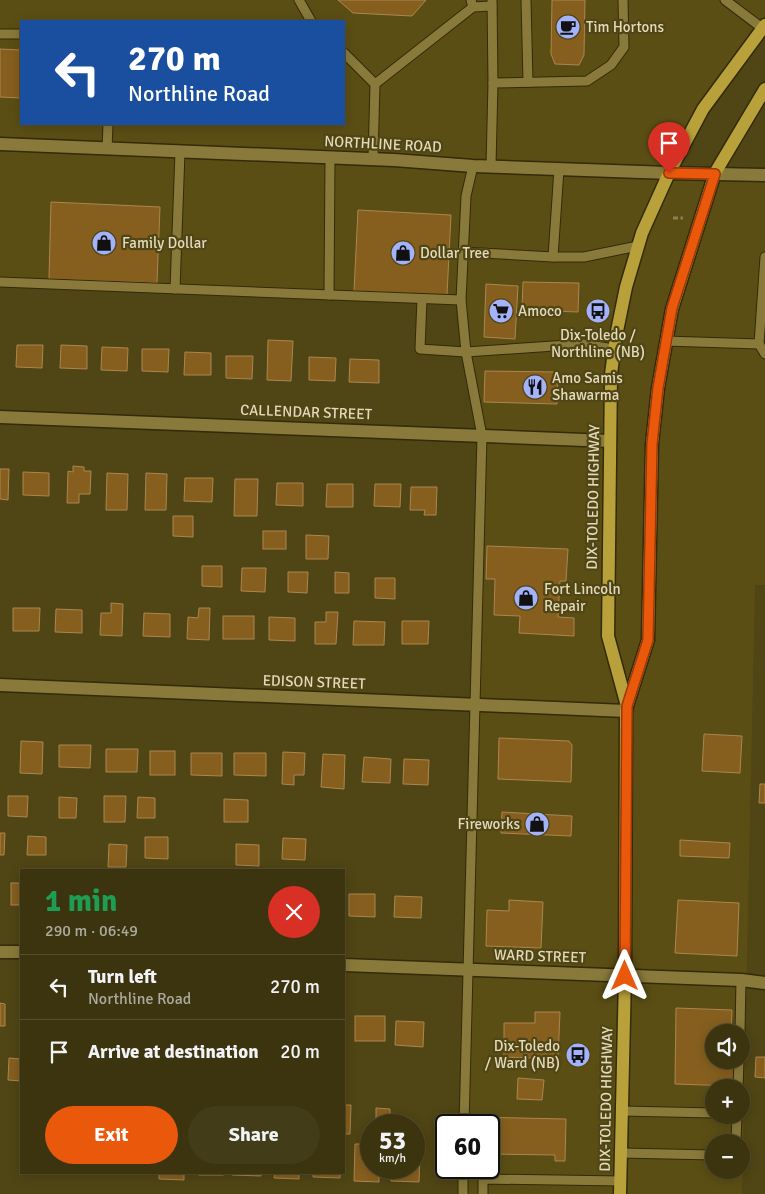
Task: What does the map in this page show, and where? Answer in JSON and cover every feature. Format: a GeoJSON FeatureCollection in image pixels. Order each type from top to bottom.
{"type":"FeatureCollection","features":[{"type":"Feature","properties":{"kind":"main road","name":"DIX-TOLEDO HIGHWAY"},"geometry":{"type":"LineString","coordinates":[[620,1194],[625,976],[626,708],[608,636],[611,374],[614,349],[626,287],[642,233],[669,173],[703,109],[764,26]]}},
{"type":"Feature","properties":{"kind":"main road","name":"DIX-TOLEDO HIGHWAY"},"geometry":{"type":"LineString","coordinates":[[626,708],[648,640],[652,444],[658,388],[672,308],[715,174],[765,89]]}},
{"type":"Feature","properties":{"kind":"street","name":"NORTHLINE ROAD"},"geometry":{"type":"LineString","coordinates":[[0,144],[473,166],[765,175]]}},
{"type":"Feature","properties":{"kind":"street","name":"CALLENDAR STREET"},"geometry":{"type":"LineString","coordinates":[[0,417],[610,441]]}},
{"type":"Feature","properties":{"kind":"street","name":"EDISON STREET"},"geometry":{"type":"LineString","coordinates":[[0,685],[475,705],[626,708]]}},
{"type":"Feature","properties":{"kind":"street"},"geometry":{"type":"LineString","coordinates":[[0,952],[20,952]]}},
{"type":"Feature","properties":{"kind":"street","name":"WARD STREET"},"geometry":{"type":"LineString","coordinates":[[345,965],[741,980],[765,983]]}},
{"type":"Feature","properties":{"kind":"lane"},"geometry":{"type":"LineString","coordinates":[[299,0],[310,20]]}},
{"type":"Feature","properties":{"kind":"lane"},"geometry":{"type":"LineString","coordinates":[[526,0],[528,82]]}},
{"type":"Feature","properties":{"kind":"lane"},"geometry":{"type":"LineString","coordinates":[[493,83],[587,81],[610,65],[624,47],[623,0]]}},
{"type":"Feature","properties":{"kind":"lane"},"geometry":{"type":"LineString","coordinates":[[725,0],[764,26]]}},
{"type":"Feature","properties":{"kind":"lane"},"geometry":{"type":"LineString","coordinates":[[375,84],[472,3],[492,3],[491,166]]}},
{"type":"Feature","properties":{"kind":"lane"},"geometry":{"type":"LineString","coordinates":[[0,34],[20,34]]}},
{"type":"Feature","properties":{"kind":"lane"},"geometry":{"type":"LineString","coordinates":[[345,54],[375,84],[373,160]]}},
{"type":"Feature","properties":{"kind":"lane"},"geometry":{"type":"LineString","coordinates":[[106,148],[108,125]]}},
{"type":"Feature","properties":{"kind":"lane"},"geometry":{"type":"LineString","coordinates":[[175,289],[180,152]]}},
{"type":"Feature","properties":{"kind":"lane"},"geometry":{"type":"LineString","coordinates":[[329,295],[330,158]]}},
{"type":"Feature","properties":{"kind":"lane"},"geometry":{"type":"LineString","coordinates":[[464,1114],[482,436],[466,352],[461,300],[466,196],[473,166]]}},
{"type":"Feature","properties":{"kind":"lane"},"geometry":{"type":"LineString","coordinates":[[553,257],[559,169]]}},
{"type":"Feature","properties":{"kind":"lane"},"geometry":{"type":"LineString","coordinates":[[464,252],[584,257],[638,246]]}},
{"type":"Feature","properties":{"kind":"lane"},"geometry":{"type":"LineString","coordinates":[[765,258],[759,344],[765,354]]}},
{"type":"Feature","properties":{"kind":"lane"},"geometry":{"type":"LineString","coordinates":[[0,282],[461,300]]}},
{"type":"Feature","properties":{"kind":"lane"},"geometry":{"type":"LineString","coordinates":[[422,299],[420,349],[466,352],[583,344],[614,349]]}},
{"type":"Feature","properties":{"kind":"lane"},"geometry":{"type":"LineString","coordinates":[[665,341],[759,344]]}},
{"type":"Feature","properties":{"kind":"lane"},"geometry":{"type":"LineString","coordinates":[[740,1024],[741,980]]}},
{"type":"Feature","properties":{"kind":"lane"},"geometry":{"type":"LineString","coordinates":[[622,1111],[705,1113]]}},
{"type":"Feature","properties":{"kind":"lane"},"geometry":{"type":"LineString","coordinates":[[621,1153],[705,1154]]}},
{"type":"Feature","properties":{"kind":"lane"},"geometry":{"type":"LineString","coordinates":[[463,1179],[463,1194]]}},
{"type":"Feature","properties":{"kind":"lane"},"geometry":{"type":"LineString","coordinates":[[483,1194],[483,1179],[621,1181]]}},
{"type":"Feature","properties":{"kind":"path"},"geometry":{"type":"LineString","coordinates":[[673,218],[683,218]]}},
{"type":"Feature","properties":{"kind":"shaded area"},"geometry":{"type":"Polygon","coordinates":[[[0,0],[765,0],[765,25],[753,40],[670,173],[765,175],[765,585],[755,585],[746,1024],[705,1024],[705,1069],[745,1069],[744,1079],[705,1079],[705,1124],[743,1124],[743,1134],[705,1134],[705,1179],[742,1179],[742,1194],[463,1194],[463,1179],[500,1179],[500,1114],[464,1114],[482,436],[461,301],[0,282],[0,0]]]}},
{"type":"Feature","properties":{"kind":"building"},"geometry":{"type":"Polygon","coordinates":[[[338,0],[426,0],[412,16],[353,13],[338,0]]]}},
{"type":"Feature","properties":{"kind":"building","name":"Tim Hortons"},"geometry":{"type":"Polygon","coordinates":[[[552,0],[585,0],[584,55],[579,65],[555,64],[551,54],[552,0]]]}},
{"type":"Feature","properties":{"kind":"building"},"geometry":{"type":"Polygon","coordinates":[[[0,49],[20,50],[20,98],[0,97],[0,49]]]}},
{"type":"Feature","properties":{"kind":"building","name":"Family Dollar"},"geometry":{"type":"Polygon","coordinates":[[[51,202],[160,207],[157,283],[49,279],[51,202]]]}},
{"type":"Feature","properties":{"kind":"building","name":"Dollar Tree"},"geometry":{"type":"Polygon","coordinates":[[[358,210],[451,215],[447,295],[354,291],[358,210]]]}},
{"type":"Feature","properties":{"kind":"building"},"geometry":{"type":"Polygon","coordinates":[[[523,282],[579,283],[578,312],[522,310],[523,282]]]}},
{"type":"Feature","properties":{"kind":"building","name":"Amoco"},"geometry":{"type":"Polygon","coordinates":[[[486,284],[518,286],[515,339],[484,337],[486,284]]]}},
{"type":"Feature","properties":{"kind":"building"},"geometry":{"type":"Polygon","coordinates":[[[268,340],[293,341],[291,381],[267,380],[268,340]]]}},
{"type":"Feature","properties":{"kind":"building"},"geometry":{"type":"Polygon","coordinates":[[[17,345],[43,345],[42,368],[16,367],[17,345]]]}},
{"type":"Feature","properties":{"kind":"building"},"geometry":{"type":"Polygon","coordinates":[[[61,345],[87,346],[87,369],[60,368],[61,345]]]}},
{"type":"Feature","properties":{"kind":"building"},"geometry":{"type":"Polygon","coordinates":[[[102,347],[128,348],[127,371],[101,370],[102,347]]]}},
{"type":"Feature","properties":{"kind":"building"},"geometry":{"type":"Polygon","coordinates":[[[142,349],[169,349],[168,372],[142,371],[142,349]]]}},
{"type":"Feature","properties":{"kind":"building"},"geometry":{"type":"Polygon","coordinates":[[[185,352],[211,353],[211,375],[184,375],[185,352]]]}},
{"type":"Feature","properties":{"kind":"building"},"geometry":{"type":"Polygon","coordinates":[[[226,356],[253,356],[252,379],[226,378],[226,356]]]}},
{"type":"Feature","properties":{"kind":"building"},"geometry":{"type":"Polygon","coordinates":[[[309,357],[336,358],[335,381],[309,380],[309,357]]]}},
{"type":"Feature","properties":{"kind":"building"},"geometry":{"type":"Polygon","coordinates":[[[350,359],[379,360],[379,383],[349,382],[350,359]]]}},
{"type":"Feature","properties":{"kind":"building"},"geometry":{"type":"Polygon","coordinates":[[[485,371],[558,372],[557,404],[484,402],[485,371]]]}},
{"type":"Feature","properties":{"kind":"building"},"geometry":{"type":"Polygon","coordinates":[[[73,466],[84,467],[84,471],[91,471],[90,494],[79,494],[79,503],[67,503],[68,471],[73,472],[73,466]]]}},
{"type":"Feature","properties":{"kind":"building"},"geometry":{"type":"Polygon","coordinates":[[[0,469],[9,469],[8,500],[0,499],[0,469]]]}},
{"type":"Feature","properties":{"kind":"building"},"geometry":{"type":"Polygon","coordinates":[[[23,472],[49,473],[49,496],[23,495],[23,472]]]}},
{"type":"Feature","properties":{"kind":"building"},"geometry":{"type":"Polygon","coordinates":[[[107,473],[128,474],[127,510],[106,510],[107,473]]]}},
{"type":"Feature","properties":{"kind":"building"},"geometry":{"type":"Polygon","coordinates":[[[146,473],[167,474],[166,510],[145,510],[146,473]]]}},
{"type":"Feature","properties":{"kind":"building"},"geometry":{"type":"Polygon","coordinates":[[[185,478],[213,478],[212,502],[184,501],[185,478]]]}},
{"type":"Feature","properties":{"kind":"building"},"geometry":{"type":"Polygon","coordinates":[[[235,479],[258,479],[257,516],[234,516],[235,479]]]}},
{"type":"Feature","properties":{"kind":"building"},"geometry":{"type":"Polygon","coordinates":[[[277,483],[303,483],[303,506],[276,505],[277,483]]]}},
{"type":"Feature","properties":{"kind":"building"},"geometry":{"type":"Polygon","coordinates":[[[327,484],[353,484],[353,507],[326,507],[327,484]]]}},
{"type":"Feature","properties":{"kind":"building"},"geometry":{"type":"Polygon","coordinates":[[[375,484],[401,484],[400,507],[374,506],[375,484]]]}},
{"type":"Feature","properties":{"kind":"building"},"geometry":{"type":"Polygon","coordinates":[[[411,487],[437,487],[436,515],[424,515],[425,510],[410,510],[411,487]]]}},
{"type":"Feature","properties":{"kind":"building"},"geometry":{"type":"Polygon","coordinates":[[[173,516],[193,516],[193,537],[173,536],[173,516]]]}},
{"type":"Feature","properties":{"kind":"building"},"geometry":{"type":"Polygon","coordinates":[[[263,531],[286,531],[286,549],[263,549],[263,531]]]}},
{"type":"Feature","properties":{"kind":"building"},"geometry":{"type":"Polygon","coordinates":[[[306,535],[329,536],[328,559],[306,559],[306,535]]]}},
{"type":"Feature","properties":{"kind":"building"},"geometry":{"type":"Polygon","coordinates":[[[487,546],[568,549],[566,581],[560,581],[558,617],[574,618],[574,636],[519,633],[520,616],[494,615],[495,579],[486,579],[487,546]]]}},
{"type":"Feature","properties":{"kind":"building"},"geometry":{"type":"Polygon","coordinates":[[[202,566],[222,566],[222,587],[202,586],[202,566]]]}},
{"type":"Feature","properties":{"kind":"building"},"geometry":{"type":"Polygon","coordinates":[[[242,568],[266,568],[265,592],[241,591],[242,568]]]}},
{"type":"Feature","properties":{"kind":"building"},"geometry":{"type":"Polygon","coordinates":[[[288,572],[308,572],[307,593],[288,592],[288,572]]]}},
{"type":"Feature","properties":{"kind":"building"},"geometry":{"type":"Polygon","coordinates":[[[335,572],[349,573],[349,593],[335,593],[335,572]]]}},
{"type":"Feature","properties":{"kind":"building"},"geometry":{"type":"Polygon","coordinates":[[[375,578],[395,578],[395,599],[375,598],[375,578]]]}},
{"type":"Feature","properties":{"kind":"building"},"geometry":{"type":"Polygon","coordinates":[[[111,603],[123,604],[122,636],[100,635],[101,613],[111,613],[111,603]]]}},
{"type":"Feature","properties":{"kind":"building"},"geometry":{"type":"Polygon","coordinates":[[[13,608],[40,608],[39,631],[13,631],[13,608]]]}},
{"type":"Feature","properties":{"kind":"building"},"geometry":{"type":"Polygon","coordinates":[[[199,608],[210,608],[209,640],[187,639],[188,617],[198,618],[199,608]]]}},
{"type":"Feature","properties":{"kind":"building"},"geometry":{"type":"Polygon","coordinates":[[[56,609],[82,610],[82,633],[55,632],[56,609]]]}},
{"type":"Feature","properties":{"kind":"building"},"geometry":{"type":"Polygon","coordinates":[[[326,612],[338,612],[336,644],[315,644],[315,622],[326,622],[326,612]]]}},
{"type":"Feature","properties":{"kind":"building"},"geometry":{"type":"Polygon","coordinates":[[[144,613],[170,614],[170,637],[143,636],[144,613]]]}},
{"type":"Feature","properties":{"kind":"building"},"geometry":{"type":"Polygon","coordinates":[[[223,616],[254,616],[254,639],[223,639],[223,616]]]}},
{"type":"Feature","properties":{"kind":"building"},"geometry":{"type":"Polygon","coordinates":[[[269,617],[295,618],[295,641],[269,640],[269,617]]]}},
{"type":"Feature","properties":{"kind":"building"},"geometry":{"type":"Polygon","coordinates":[[[354,621],[385,622],[384,645],[353,645],[354,621]]]}},
{"type":"Feature","properties":{"kind":"building"},"geometry":{"type":"Polygon","coordinates":[[[402,621],[429,621],[428,644],[402,644],[402,621]]]}},
{"type":"Feature","properties":{"kind":"building"},"geometry":{"type":"Polygon","coordinates":[[[704,734],[742,736],[740,773],[702,771],[704,734]]]}},
{"type":"Feature","properties":{"kind":"building"},"geometry":{"type":"Polygon","coordinates":[[[499,738],[569,741],[572,745],[571,782],[498,779],[499,738]]]}},
{"type":"Feature","properties":{"kind":"building"},"geometry":{"type":"Polygon","coordinates":[[[21,741],[43,742],[42,774],[20,773],[21,741]]]}},
{"type":"Feature","properties":{"kind":"building"},"geometry":{"type":"Polygon","coordinates":[[[59,745],[91,745],[90,768],[59,767],[59,745]]]}},
{"type":"Feature","properties":{"kind":"building"},"geometry":{"type":"Polygon","coordinates":[[[106,749],[138,749],[137,772],[106,772],[106,749]]]}},
{"type":"Feature","properties":{"kind":"building"},"geometry":{"type":"Polygon","coordinates":[[[150,751],[175,751],[175,775],[150,775],[150,751]]]}},
{"type":"Feature","properties":{"kind":"building"},"geometry":{"type":"Polygon","coordinates":[[[283,752],[305,753],[304,775],[294,775],[294,785],[282,784],[283,752]]]}},
{"type":"Feature","properties":{"kind":"building"},"geometry":{"type":"Polygon","coordinates":[[[191,753],[222,753],[222,776],[191,775],[191,753]]]}},
{"type":"Feature","properties":{"kind":"building"},"geometry":{"type":"Polygon","coordinates":[[[234,753],[266,753],[266,776],[234,775],[234,753]]]}},
{"type":"Feature","properties":{"kind":"building"},"geometry":{"type":"Polygon","coordinates":[[[323,754],[345,755],[344,789],[321,787],[323,754]]]}},
{"type":"Feature","properties":{"kind":"building"},"geometry":{"type":"Polygon","coordinates":[[[364,757],[391,759],[390,783],[362,782],[364,757]]]}},
{"type":"Feature","properties":{"kind":"building"},"geometry":{"type":"Polygon","coordinates":[[[404,759],[429,760],[428,785],[403,784],[404,759]]]}},
{"type":"Feature","properties":{"kind":"building"},"geometry":{"type":"Polygon","coordinates":[[[760,784],[765,784],[765,803],[759,803],[760,784]]]}},
{"type":"Feature","properties":{"kind":"building"},"geometry":{"type":"Polygon","coordinates":[[[8,796],[28,796],[27,817],[8,816],[8,796]]]}},
{"type":"Feature","properties":{"kind":"building"},"geometry":{"type":"Polygon","coordinates":[[[104,796],[126,796],[125,822],[104,822],[104,796]]]}},
{"type":"Feature","properties":{"kind":"building"},"geometry":{"type":"Polygon","coordinates":[[[59,797],[77,798],[76,818],[59,818],[59,797]]]}},
{"type":"Feature","properties":{"kind":"building"},"geometry":{"type":"Polygon","coordinates":[[[138,797],[155,798],[155,818],[137,818],[138,797]]]}},
{"type":"Feature","properties":{"kind":"building"},"geometry":{"type":"Polygon","coordinates":[[[224,799],[248,800],[248,822],[224,822],[224,799]]]}},
{"type":"Feature","properties":{"kind":"building","name":"Fireworks"},"geometry":{"type":"Polygon","coordinates":[[[502,812],[572,816],[571,836],[501,833],[502,812]]]}},
{"type":"Feature","properties":{"kind":"building"},"geometry":{"type":"Polygon","coordinates":[[[0,833],[5,833],[4,855],[0,855],[0,833]]]}},
{"type":"Feature","properties":{"kind":"building"},"geometry":{"type":"Polygon","coordinates":[[[28,836],[46,837],[46,855],[27,855],[28,836]]]}},
{"type":"Feature","properties":{"kind":"building"},"geometry":{"type":"Polygon","coordinates":[[[145,837],[168,837],[168,859],[145,858],[145,837]]]}},
{"type":"Feature","properties":{"kind":"building"},"geometry":{"type":"Polygon","coordinates":[[[283,838],[306,839],[305,860],[282,859],[283,838]]]}},
{"type":"Feature","properties":{"kind":"building"},"geometry":{"type":"Polygon","coordinates":[[[680,840],[730,843],[729,858],[680,856],[680,840]]]}},
{"type":"Feature","properties":{"kind":"building"},"geometry":{"type":"Polygon","coordinates":[[[109,844],[127,845],[126,867],[108,867],[109,844]]]}},
{"type":"Feature","properties":{"kind":"building"},"geometry":{"type":"Polygon","coordinates":[[[236,844],[259,845],[259,866],[236,865],[236,844]]]}},
{"type":"Feature","properties":{"kind":"building"},"geometry":{"type":"Polygon","coordinates":[[[11,883],[20,883],[20,905],[11,905],[11,883]]]}},
{"type":"Feature","properties":{"kind":"building"},"geometry":{"type":"Polygon","coordinates":[[[349,894],[375,894],[375,917],[349,916],[349,894]]]}},
{"type":"Feature","properties":{"kind":"building"},"geometry":{"type":"Polygon","coordinates":[[[395,896],[422,897],[421,918],[394,917],[395,896]]]}},
{"type":"Feature","properties":{"kind":"building"},"geometry":{"type":"Polygon","coordinates":[[[509,900],[543,902],[541,948],[486,946],[487,910],[509,911],[509,900]]]}},
{"type":"Feature","properties":{"kind":"building"},"geometry":{"type":"Polygon","coordinates":[[[678,900],[739,903],[737,956],[675,953],[678,900]]]}},
{"type":"Feature","properties":{"kind":"building"},"geometry":{"type":"Polygon","coordinates":[[[0,1003],[5,1004],[5,1026],[0,1026],[0,1003]]]}},
{"type":"Feature","properties":{"kind":"building"},"geometry":{"type":"Polygon","coordinates":[[[676,1008],[732,1010],[731,1024],[705,1024],[705,1069],[735,1069],[735,1079],[705,1079],[705,1085],[675,1084],[676,1008]]]}},
{"type":"Feature","properties":{"kind":"building"},"geometry":{"type":"Polygon","coordinates":[[[535,1012],[560,1012],[558,1059],[504,1057],[504,1023],[535,1023],[535,1012]]]}},
{"type":"Feature","properties":{"kind":"building"},"geometry":{"type":"Polygon","coordinates":[[[355,1016],[385,1016],[385,1041],[355,1041],[355,1016]]]}},
{"type":"Feature","properties":{"kind":"building"},"geometry":{"type":"Polygon","coordinates":[[[396,1021],[424,1022],[423,1047],[395,1045],[396,1021]]]}},
{"type":"Feature","properties":{"kind":"building"},"geometry":{"type":"Polygon","coordinates":[[[756,1057],[765,1057],[765,1078],[755,1077],[756,1057]]]}},
{"type":"Feature","properties":{"kind":"building"},"geometry":{"type":"Polygon","coordinates":[[[9,1058],[20,1059],[20,1081],[8,1080],[9,1058]]]}},
{"type":"Feature","properties":{"kind":"building"},"geometry":{"type":"Polygon","coordinates":[[[518,1078],[544,1080],[542,1100],[517,1099],[518,1078]]]}},
{"type":"Feature","properties":{"kind":"building"},"geometry":{"type":"Polygon","coordinates":[[[345,1105],[351,1105],[350,1134],[345,1134],[345,1105]]]}},
{"type":"Feature","properties":{"kind":"building"},"geometry":{"type":"Polygon","coordinates":[[[376,1108],[390,1109],[390,1114],[376,1114],[376,1108]]]}},
{"type":"Feature","properties":{"kind":"building"},"geometry":{"type":"Polygon","coordinates":[[[500,1118],[566,1119],[565,1161],[555,1161],[555,1155],[500,1154],[500,1118]]]}},
{"type":"Feature","properties":{"kind":"building"},"geometry":{"type":"Polygon","coordinates":[[[355,1144],[360,1144],[360,1179],[379,1179],[379,1182],[354,1181],[355,1144]]]}},
{"type":"Feature","properties":{"kind":"building"},"geometry":{"type":"Polygon","coordinates":[[[159,1174],[184,1174],[184,1180],[159,1179],[159,1174]]]}},
{"type":"Feature","properties":{"kind":"building"},"geometry":{"type":"Polygon","coordinates":[[[199,1174],[223,1174],[223,1175],[199,1174]]]}},
{"type":"Feature","properties":{"kind":"building"},"geometry":{"type":"Polygon","coordinates":[[[261,1174],[261,1176],[232,1175],[261,1174]]]}},
{"type":"Feature","properties":{"kind":"building"},"geometry":{"type":"Polygon","coordinates":[[[275,1174],[299,1174],[299,1179],[274,1178],[275,1174]]]}},
{"type":"Feature","properties":{"kind":"building"},"geometry":{"type":"Polygon","coordinates":[[[313,1174],[340,1174],[340,1178],[313,1177],[313,1174]]]}},
{"type":"Feature","properties":{"kind":"building"},"geometry":{"type":"Polygon","coordinates":[[[391,1179],[419,1179],[419,1182],[391,1181],[391,1179]]]}},
{"type":"Feature","properties":{"kind":"place","name":"Tim Hortons"},"geometry":{"type":"Point","coordinates":[568,27]}},
{"type":"Feature","properties":{"kind":"place","name":"Family Dollar"},"geometry":{"type":"Point","coordinates":[104,243]}},
{"type":"Feature","properties":{"kind":"place","name":"Dollar Tree"},"geometry":{"type":"Point","coordinates":[403,253]}},
{"type":"Feature","properties":{"kind":"place","name":"Amoco"},"geometry":{"type":"Point","coordinates":[501,311]}},
{"type":"Feature","properties":{"kind":"place","name":"Dix-Toledo / Northline (NB)"},"geometry":{"type":"Point","coordinates":[598,311]}},
{"type":"Feature","properties":{"kind":"place","name":"Amo Samis Shawarma"},"geometry":{"type":"Point","coordinates":[535,387]}},
{"type":"Feature","properties":{"kind":"place","name":"Fort Lincoln Repair"},"geometry":{"type":"Point","coordinates":[526,598]}},
{"type":"Feature","properties":{"kind":"place","name":"Fireworks"},"geometry":{"type":"Point","coordinates":[537,824]}},
{"type":"Feature","properties":{"kind":"place","name":"Dix-Toledo / Ward (NB)"},"geometry":{"type":"Point","coordinates":[578,1055]}},
{"type":"Feature","properties":{"kind":"route"},"geometry":{"type":"LineString","coordinates":[[625,976],[627,706],[648,640],[652,444],[658,388],[672,308],[715,174],[669,173]]}}]}
